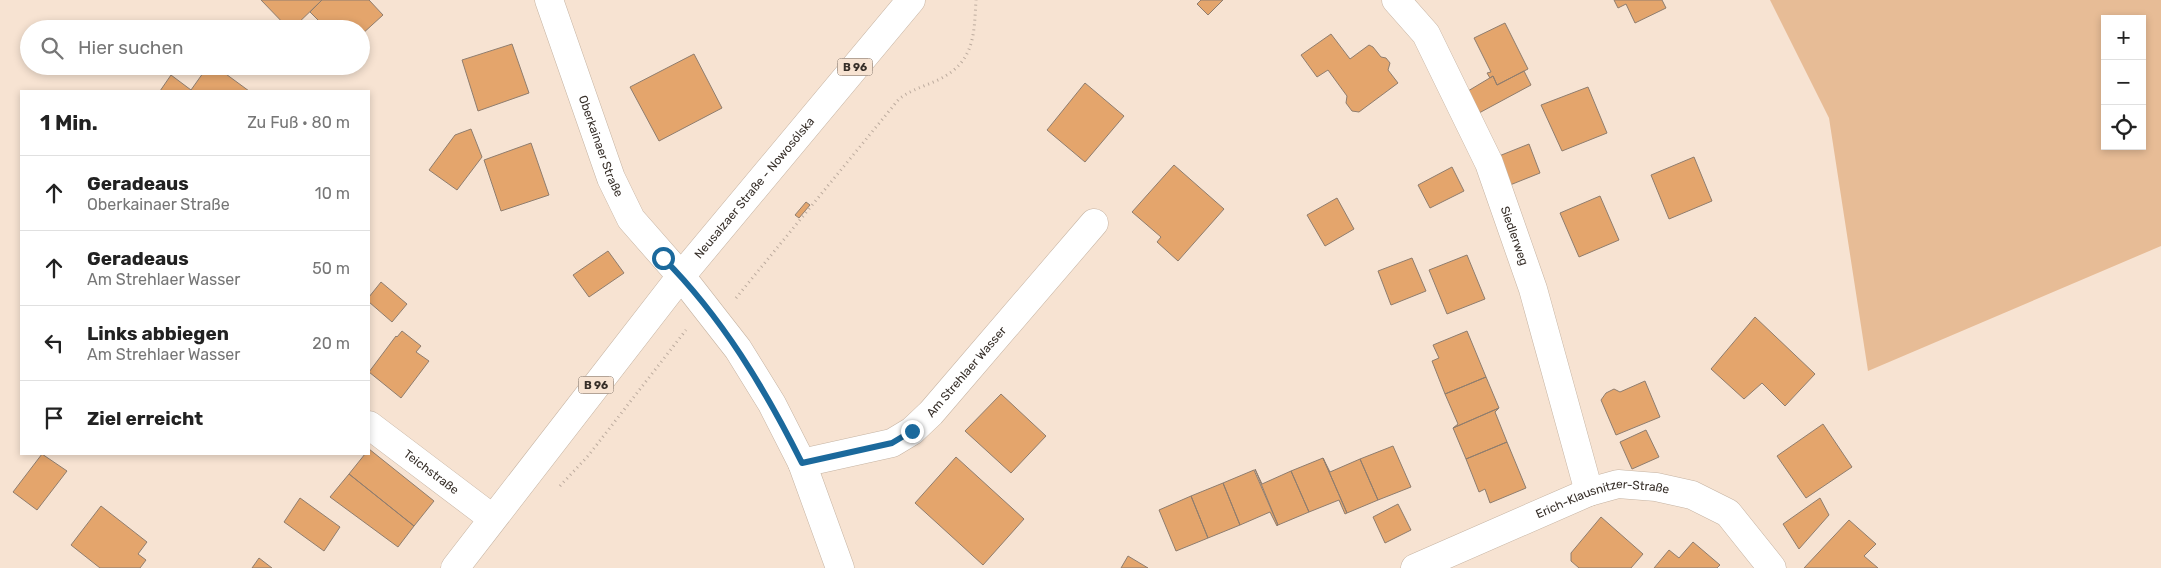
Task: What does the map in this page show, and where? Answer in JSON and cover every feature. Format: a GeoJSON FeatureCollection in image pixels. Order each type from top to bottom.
{"type":"FeatureCollection","features":[{"type":"Feature","properties":{"kind":"street","name":"Oberkainaer Straße"},"geometry":{"type":"LineString","coordinates":[[550,0],[611,178],[631,220],[681,276]]}},
{"type":"Feature","properties":{"kind":"street","name":"Neusalzaer Straße - Nowosólska"},"geometry":{"type":"LineString","coordinates":[[455,568],[681,276],[911,0]]}},
{"type":"Feature","properties":{"kind":"street","name":"Siedlerweg"},"geometry":{"type":"LineString","coordinates":[[1396,0],[1426,34],[1489,163],[1532,289],[1589,492]]}},
{"type":"Feature","properties":{"kind":"street","name":"Am Strehlaer Wasser"},"geometry":{"type":"LineString","coordinates":[[802,463],[892,443],[912,431],[931,413],[1094,223]]}},
{"type":"Feature","properties":{"kind":"street"},"geometry":{"type":"LineString","coordinates":[[681,276],[738,350],[772,404],[802,463],[840,568]]}},
{"type":"Feature","properties":{"kind":"street","name":"Teichstraße"},"geometry":{"type":"LineString","coordinates":[[370,426],[492,518]]}},
{"type":"Feature","properties":{"kind":"street","name":"Erich-Klausnitzer-Straße"},"geometry":{"type":"LineString","coordinates":[[1418,567],[1589,492],[1618,484],[1656,488],[1692,496],[1728,513],[1772,568]]}},
{"type":"Feature","properties":{"kind":"path"},"geometry":{"type":"LineString","coordinates":[[554,492],[588,456],[682,332],[735,299],[899,99],[909,92],[952,71],[965,59],[974,38],[976,0]]}},
{"type":"Feature","properties":{"kind":"shaded area"},"geometry":{"type":"Polygon","coordinates":[[[1770,0],[2161,0],[2161,246],[1868,371],[1829,118],[1770,0]]]}},
{"type":"Feature","properties":{"kind":"building"},"geometry":{"type":"Polygon","coordinates":[[[261,0],[322,0],[301,20],[280,20],[261,0]]]}},
{"type":"Feature","properties":{"kind":"building"},"geometry":{"type":"Polygon","coordinates":[[[322,0],[369,0],[383,15],[370,27],[370,20],[318,20],[310,12],[322,0]]]}},
{"type":"Feature","properties":{"kind":"building"},"geometry":{"type":"Polygon","coordinates":[[[1201,0],[1223,0],[1208,15],[1197,4],[1201,0]]]}},
{"type":"Feature","properties":{"kind":"building"},"geometry":{"type":"Polygon","coordinates":[[[1614,0],[1662,0],[1666,8],[1635,23],[1626,4],[1618,8],[1614,0]]]}},
{"type":"Feature","properties":{"kind":"building"},"geometry":{"type":"Polygon","coordinates":[[[1505,23],[1528,69],[1497,85],[1493,76],[1490,78],[1487,73],[1491,72],[1474,38],[1505,23]]]}},
{"type":"Feature","properties":{"kind":"building"},"geometry":{"type":"Polygon","coordinates":[[[1331,34],[1350,59],[1369,45],[1373,47],[1381,57],[1386,58],[1390,63],[1388,70],[1398,83],[1359,112],[1352,111],[1346,103],[1347,96],[1328,70],[1317,77],[1301,55],[1331,34]]]}},
{"type":"Feature","properties":{"kind":"building"},"geometry":{"type":"Polygon","coordinates":[[[512,44],[529,93],[478,111],[462,60],[512,44]]]}},
{"type":"Feature","properties":{"kind":"building"},"geometry":{"type":"Polygon","coordinates":[[[694,54],[722,108],[659,141],[630,87],[694,54]]]}},
{"type":"Feature","properties":{"kind":"building"},"geometry":{"type":"Polygon","coordinates":[[[1524,71],[1531,85],[1479,113],[1468,91],[1493,76],[1497,85],[1524,71]]]}},
{"type":"Feature","properties":{"kind":"building"},"geometry":{"type":"Polygon","coordinates":[[[171,75],[191,90],[161,90],[171,75]]]}},
{"type":"Feature","properties":{"kind":"building"},"geometry":{"type":"Polygon","coordinates":[[[202,75],[227,75],[248,90],[191,90],[202,75]]]}},
{"type":"Feature","properties":{"kind":"building"},"geometry":{"type":"Polygon","coordinates":[[[1085,83],[1124,116],[1085,162],[1047,130],[1085,83]]]}},
{"type":"Feature","properties":{"kind":"building"},"geometry":{"type":"Polygon","coordinates":[[[1588,87],[1607,133],[1562,151],[1541,105],[1588,87]]]}},
{"type":"Feature","properties":{"kind":"building"},"geometry":{"type":"Polygon","coordinates":[[[471,129],[482,157],[457,190],[429,170],[455,135],[471,129]]]}},
{"type":"Feature","properties":{"kind":"building"},"geometry":{"type":"Polygon","coordinates":[[[531,143],[549,195],[501,211],[484,160],[531,143]]]}},
{"type":"Feature","properties":{"kind":"building"},"geometry":{"type":"Polygon","coordinates":[[[1529,144],[1540,173],[1510,185],[1499,156],[1529,144]]]}},
{"type":"Feature","properties":{"kind":"building"},"geometry":{"type":"Polygon","coordinates":[[[1694,157],[1712,201],[1669,219],[1651,175],[1694,157]]]}},
{"type":"Feature","properties":{"kind":"building"},"geometry":{"type":"Polygon","coordinates":[[[1174,165],[1224,209],[1178,261],[1157,242],[1161,237],[1132,212],[1174,165]]]}},
{"type":"Feature","properties":{"kind":"building"},"geometry":{"type":"Polygon","coordinates":[[[1452,167],[1464,191],[1430,208],[1418,185],[1452,167]]]}},
{"type":"Feature","properties":{"kind":"building"},"geometry":{"type":"Polygon","coordinates":[[[1600,196],[1619,240],[1579,257],[1560,213],[1600,196]]]}},
{"type":"Feature","properties":{"kind":"building"},"geometry":{"type":"Polygon","coordinates":[[[1337,198],[1354,229],[1325,246],[1307,215],[1337,198]]]}},
{"type":"Feature","properties":{"kind":"building"},"geometry":{"type":"Polygon","coordinates":[[[806,202],[810,205],[799,218],[795,215],[806,202]]]}},
{"type":"Feature","properties":{"kind":"building"},"geometry":{"type":"Polygon","coordinates":[[[608,251],[624,273],[589,297],[573,275],[608,251]]]}},
{"type":"Feature","properties":{"kind":"building"},"geometry":{"type":"Polygon","coordinates":[[[1467,255],[1485,299],[1447,314],[1429,270],[1467,255]]]}},
{"type":"Feature","properties":{"kind":"building"},"geometry":{"type":"Polygon","coordinates":[[[1412,258],[1426,291],[1391,305],[1378,271],[1412,258]]]}},
{"type":"Feature","properties":{"kind":"building"},"geometry":{"type":"Polygon","coordinates":[[[381,282],[407,304],[392,322],[370,303],[370,296],[381,282]]]}},
{"type":"Feature","properties":{"kind":"building"},"geometry":{"type":"Polygon","coordinates":[[[1755,317],[1815,374],[1785,406],[1762,383],[1744,399],[1711,369],[1755,317]]]}},
{"type":"Feature","properties":{"kind":"building"},"geometry":{"type":"Polygon","coordinates":[[[402,331],[421,346],[416,352],[429,361],[401,398],[370,373],[402,331]]]}},
{"type":"Feature","properties":{"kind":"building"},"geometry":{"type":"Polygon","coordinates":[[[1467,331],[1486,377],[1445,394],[1432,361],[1439,358],[1433,345],[1467,331]]]}},
{"type":"Feature","properties":{"kind":"building"},"geometry":{"type":"Polygon","coordinates":[[[1486,377],[1499,408],[1453,428],[1458,424],[1445,394],[1486,377]]]}},
{"type":"Feature","properties":{"kind":"building"},"geometry":{"type":"Polygon","coordinates":[[[1645,381],[1660,417],[1616,435],[1601,400],[1606,393],[1614,389],[1620,392],[1645,381]]]}},
{"type":"Feature","properties":{"kind":"building"},"geometry":{"type":"Polygon","coordinates":[[[1001,394],[1046,436],[1011,473],[965,431],[1001,394]]]}},
{"type":"Feature","properties":{"kind":"building"},"geometry":{"type":"Polygon","coordinates":[[[1499,408],[1495,412],[1507,442],[1466,459],[1453,428],[1499,408]]]}},
{"type":"Feature","properties":{"kind":"building"},"geometry":{"type":"Polygon","coordinates":[[[1823,424],[1852,467],[1806,498],[1777,456],[1823,424]]]}},
{"type":"Feature","properties":{"kind":"building"},"geometry":{"type":"Polygon","coordinates":[[[1646,430],[1659,457],[1632,469],[1620,442],[1646,430]]]}},
{"type":"Feature","properties":{"kind":"building"},"geometry":{"type":"Polygon","coordinates":[[[1507,442],[1526,488],[1490,503],[1485,489],[1479,492],[1466,459],[1507,442]]]}},
{"type":"Feature","properties":{"kind":"building"},"geometry":{"type":"Polygon","coordinates":[[[1393,446],[1411,487],[1378,500],[1360,459],[1393,446]]]}},
{"type":"Feature","properties":{"kind":"building"},"geometry":{"type":"Polygon","coordinates":[[[370,450],[434,501],[414,526],[349,474],[364,455],[370,455],[370,450]]]}},
{"type":"Feature","properties":{"kind":"building"},"geometry":{"type":"Polygon","coordinates":[[[41,455],[67,471],[37,510],[13,492],[41,455]]]}},
{"type":"Feature","properties":{"kind":"building"},"geometry":{"type":"Polygon","coordinates":[[[956,457],[1024,519],[983,565],[915,503],[956,457]]]}},
{"type":"Feature","properties":{"kind":"building"},"geometry":{"type":"Polygon","coordinates":[[[1323,458],[1347,513],[1345,514],[1339,500],[1309,512],[1291,471],[1323,458]]]}},
{"type":"Feature","properties":{"kind":"building"},"geometry":{"type":"Polygon","coordinates":[[[1323,458],[1330,472],[1360,459],[1378,500],[1347,513],[1323,458]]]}},
{"type":"Feature","properties":{"kind":"building"},"geometry":{"type":"Polygon","coordinates":[[[1255,469],[1262,484],[1291,471],[1309,512],[1278,525],[1255,469]]]}},
{"type":"Feature","properties":{"kind":"building"},"geometry":{"type":"Polygon","coordinates":[[[1254,470],[1277,526],[1270,512],[1240,525],[1223,483],[1254,470]]]}},
{"type":"Feature","properties":{"kind":"building"},"geometry":{"type":"Polygon","coordinates":[[[349,474],[414,526],[398,547],[330,497],[349,474]]]}},
{"type":"Feature","properties":{"kind":"building"},"geometry":{"type":"Polygon","coordinates":[[[1223,483],[1240,525],[1208,538],[1191,496],[1223,483]]]}},
{"type":"Feature","properties":{"kind":"building"},"geometry":{"type":"Polygon","coordinates":[[[1191,496],[1208,538],[1176,551],[1159,510],[1191,496]]]}},
{"type":"Feature","properties":{"kind":"building"},"geometry":{"type":"Polygon","coordinates":[[[300,498],[340,527],[324,551],[284,522],[300,498]]]}},
{"type":"Feature","properties":{"kind":"building"},"geometry":{"type":"Polygon","coordinates":[[[1820,498],[1829,515],[1799,549],[1783,524],[1820,498]]]}},
{"type":"Feature","properties":{"kind":"building"},"geometry":{"type":"Polygon","coordinates":[[[1398,504],[1411,530],[1385,543],[1373,517],[1398,504]]]}},
{"type":"Feature","properties":{"kind":"building"},"geometry":{"type":"Polygon","coordinates":[[[101,506],[147,542],[138,554],[146,560],[140,568],[100,568],[71,545],[101,506]]]}},
{"type":"Feature","properties":{"kind":"building"},"geometry":{"type":"Polygon","coordinates":[[[1601,517],[1643,554],[1631,568],[1579,568],[1571,561],[1571,553],[1601,517]]]}},
{"type":"Feature","properties":{"kind":"building"},"geometry":{"type":"Polygon","coordinates":[[[1849,520],[1876,544],[1864,556],[1878,568],[1804,568],[1849,520]]]}},
{"type":"Feature","properties":{"kind":"building"},"geometry":{"type":"Polygon","coordinates":[[[1693,542],[1720,565],[1717,568],[1654,568],[1669,550],[1679,558],[1693,542]]]}},
{"type":"Feature","properties":{"kind":"building"},"geometry":{"type":"Polygon","coordinates":[[[1128,556],[1148,568],[1121,568],[1128,556]]]}},
{"type":"Feature","properties":{"kind":"building"},"geometry":{"type":"Polygon","coordinates":[[[259,558],[272,568],[252,568],[259,558]]]}},
{"type":"Feature","properties":{"kind":"route"},"geometry":{"type":"LineString","coordinates":[[663,258],[681,276],[738,350],[772,404],[802,463],[892,443],[912,431]]}}]}
